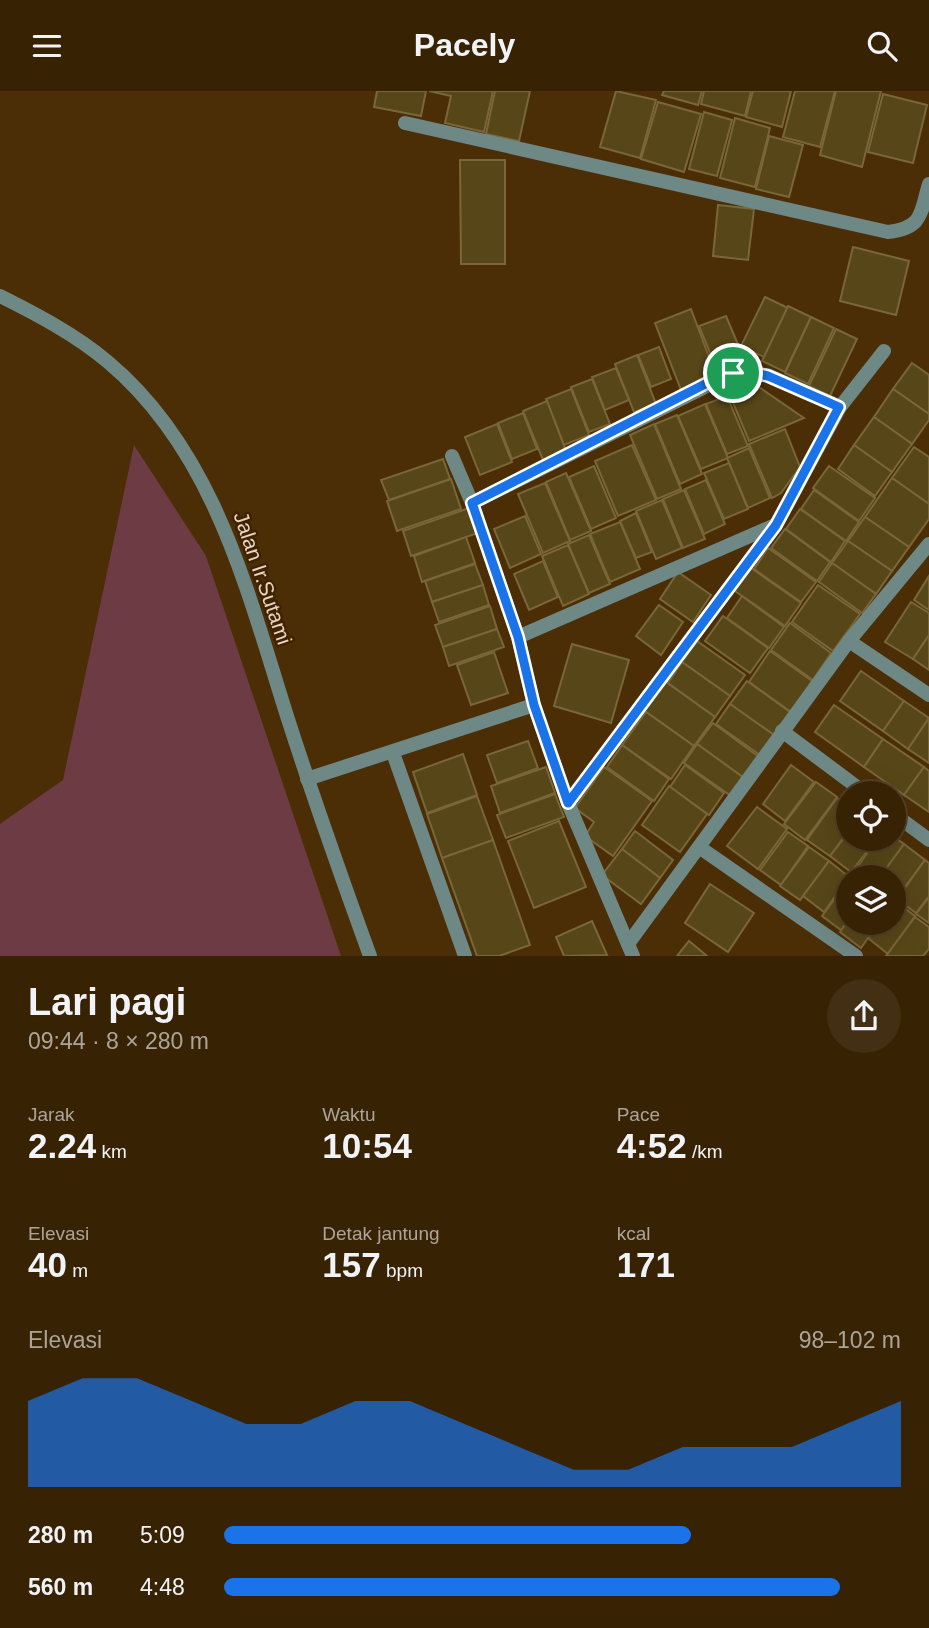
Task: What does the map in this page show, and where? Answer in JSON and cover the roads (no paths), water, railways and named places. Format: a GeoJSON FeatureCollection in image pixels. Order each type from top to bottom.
{"type":"FeatureCollection","features":[{"type":"Feature","properties":{"kind":"street"},"geometry":{"type":"LineString","coordinates":[[405,123],[888,232],[905,230],[918,221],[929,184]]}},
{"type":"Feature","properties":{"kind":"street","name":"Jalan Ir.Sutami"},"geometry":{"type":"LineString","coordinates":[[0,296],[37,314],[108,362],[161,417],[190,460],[217,510],[237,557],[307,779],[370,956]]}},
{"type":"Feature","properties":{"kind":"street"},"geometry":{"type":"LineString","coordinates":[[568,803],[776,525],[839,407],[884,351]]}},
{"type":"Feature","properties":{"kind":"street"},"geometry":{"type":"LineString","coordinates":[[472,503],[733,373],[768,376],[839,407]]}},
{"type":"Feature","properties":{"kind":"street"},"geometry":{"type":"LineString","coordinates":[[452,456],[472,503],[518,637],[534,705],[568,803],[630,950]]}},
{"type":"Feature","properties":{"kind":"street"},"geometry":{"type":"LineString","coordinates":[[518,637],[776,525]]}},
{"type":"Feature","properties":{"kind":"street"},"geometry":{"type":"LineString","coordinates":[[630,950],[782,731],[849,641],[929,544]]}},
{"type":"Feature","properties":{"kind":"street"},"geometry":{"type":"LineString","coordinates":[[849,641],[929,695]]}},
{"type":"Feature","properties":{"kind":"street"},"geometry":{"type":"LineString","coordinates":[[307,779],[534,705]]}},
{"type":"Feature","properties":{"kind":"street"},"geometry":{"type":"LineString","coordinates":[[782,731],[849,781]]}},
{"type":"Feature","properties":{"kind":"street"},"geometry":{"type":"LineString","coordinates":[[393,753],[465,956]]}},
{"type":"Feature","properties":{"kind":"street"},"geometry":{"type":"LineString","coordinates":[[906,823],[929,840]]}},
{"type":"Feature","properties":{"kind":"street"},"geometry":{"type":"LineString","coordinates":[[699,847],[856,956]]}}]}
